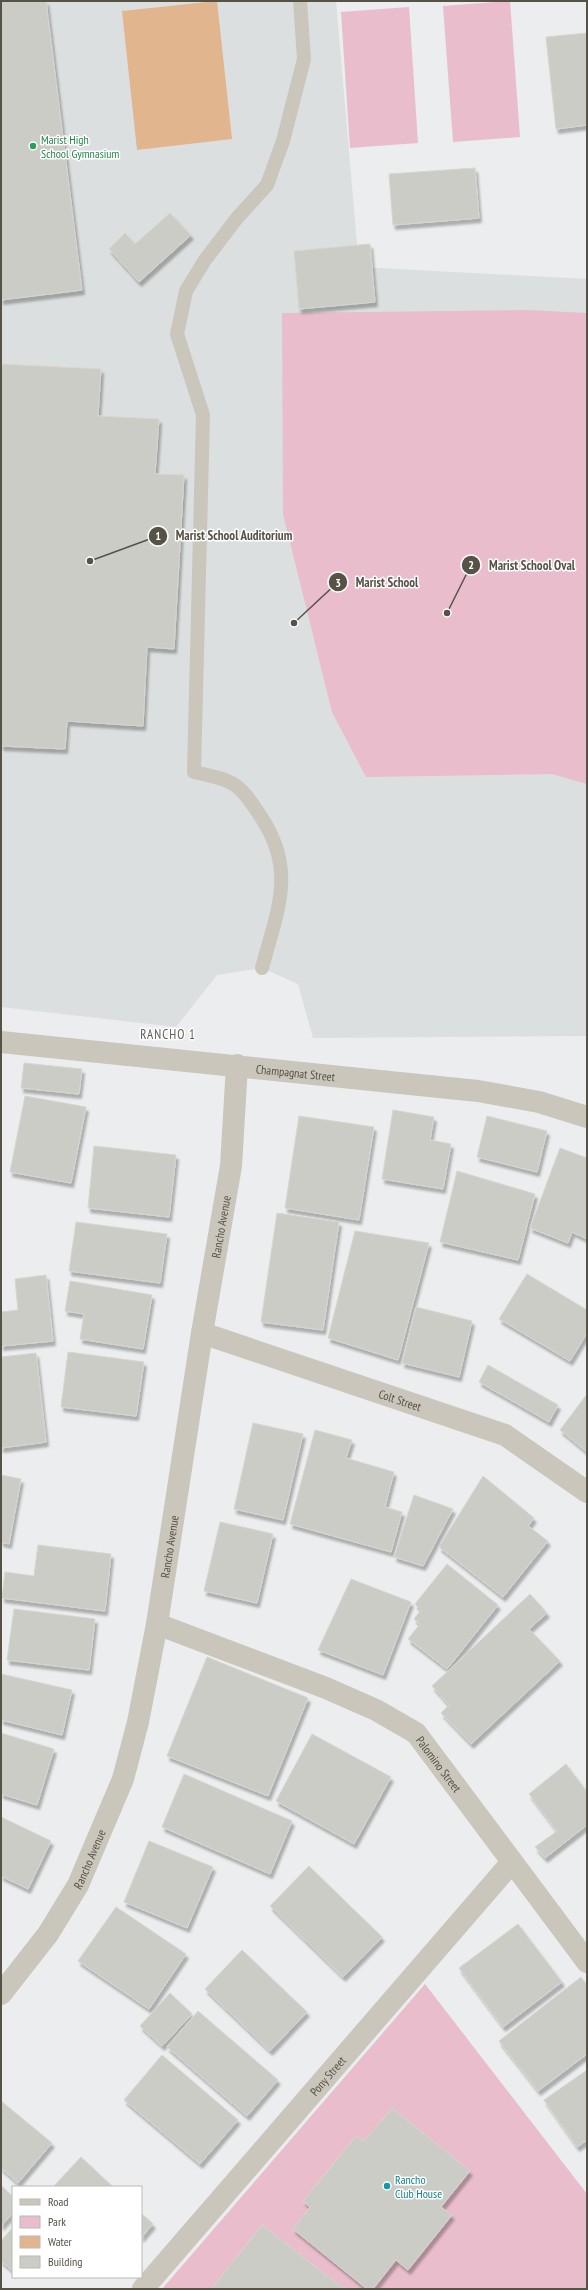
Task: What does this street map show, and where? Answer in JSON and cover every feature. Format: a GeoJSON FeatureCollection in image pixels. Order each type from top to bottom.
{"type":"FeatureCollection","features":[{"type":"Feature","properties":{"kind":"street","name":"Champagnat Street"},"geometry":{"type":"LineString","coordinates":[[1,1042],[478,1090],[538,1102],[587,1117]]}},
{"type":"Feature","properties":{"kind":"street","name":"Rancho Avenue"},"geometry":{"type":"LineString","coordinates":[[1,1994],[48,1934],[78,1885],[101,1834],[123,1779],[138,1722],[157,1624],[202,1333],[231,1166],[237,1065]]}},
{"type":"Feature","properties":{"kind":"street","name":"Colt Street"},"geometry":{"type":"LineString","coordinates":[[202,1333],[505,1435],[587,1492]]}},
{"type":"Feature","properties":{"kind":"street","name":"Palomino Street"},"geometry":{"type":"LineString","coordinates":[[157,1624],[326,1688],[376,1710],[409,1729],[423,1741],[587,1962]]}},
{"type":"Feature","properties":{"kind":"street","name":"Pony Street"},"geometry":{"type":"LineString","coordinates":[[144,2289],[512,1862]]}},
{"type":"Feature","properties":{"kind":"lane"},"geometry":{"type":"LineString","coordinates":[[262,968],[280,898],[282,865],[272,834],[246,794],[228,779],[194,772],[203,415],[177,334],[186,291],[205,260],[237,218],[268,185],[283,141],[304,59],[300,1]]}},
{"type":"Feature","properties":{"kind":"shaded area"},"geometry":{"type":"Polygon","coordinates":[[[1,1],[336,1],[359,267],[587,279],[587,1036],[313,1038],[298,984],[262,968],[217,975],[176,1027],[1,1007],[1,1]]]}},
{"type":"Feature","properties":{"kind":"green space"},"geometry":{"type":"Polygon","coordinates":[[[510,1],[520,137],[453,142],[443,6],[510,1]]]}},
{"type":"Feature","properties":{"kind":"green space"},"geometry":{"type":"Polygon","coordinates":[[[409,7],[418,143],[350,148],[341,12],[409,7]]]}},
{"type":"Feature","properties":{"kind":"green space"},"geometry":{"type":"Polygon","coordinates":[[[528,310],[587,313],[587,784],[552,774],[366,777],[332,712],[283,514],[282,313],[528,310]]]}},
{"type":"Feature","properties":{"kind":"green space"},"geometry":{"type":"Polygon","coordinates":[[[425,1984],[587,2194],[587,2289],[162,2289],[425,1984]]]}},
{"type":"Feature","properties":{"kind":"water"},"geometry":{"type":"Polygon","coordinates":[[[217,1],[232,139],[137,150],[122,11],[217,1]]]}},
{"type":"Feature","properties":{"kind":"building","name":"Marist High School Gymnasium"},"geometry":{"type":"Polygon","coordinates":[[[1,1],[46,1],[82,290],[1,300],[1,1]]]}},
{"type":"Feature","properties":{"kind":"building"},"geometry":{"type":"Polygon","coordinates":[[[587,33],[587,125],[556,129],[546,37],[587,33]]]}},
{"type":"Feature","properties":{"kind":"building"},"geometry":{"type":"Polygon","coordinates":[[[475,168],[479,218],[393,225],[389,174],[475,168]]]}},
{"type":"Feature","properties":{"kind":"building"},"geometry":{"type":"Polygon","coordinates":[[[170,213],[191,235],[139,282],[109,249],[125,233],[135,244],[170,213]]]}},
{"type":"Feature","properties":{"kind":"building"},"geometry":{"type":"Polygon","coordinates":[[[370,244],[375,302],[299,309],[294,251],[370,244]]]}},
{"type":"Feature","properties":{"kind":"building"},"geometry":{"type":"Polygon","coordinates":[[[1,364],[101,369],[98,416],[159,419],[155,474],[184,475],[174,649],[147,647],[143,726],[67,721],[65,749],[1,746],[1,364]]]}},
{"type":"Feature","properties":{"kind":"building"},"geometry":{"type":"Polygon","coordinates":[[[24,1063],[82,1069],[79,1094],[21,1088],[24,1063]]]}},
{"type":"Feature","properties":{"kind":"building"},"geometry":{"type":"Polygon","coordinates":[[[25,1096],[86,1107],[71,1183],[10,1172],[25,1096]]]}},
{"type":"Feature","properties":{"kind":"building"},"geometry":{"type":"Polygon","coordinates":[[[393,1110],[434,1117],[430,1140],[451,1144],[443,1189],[382,1179],[393,1110]]]}},
{"type":"Feature","properties":{"kind":"building"},"geometry":{"type":"Polygon","coordinates":[[[299,1116],[374,1127],[359,1220],[285,1208],[299,1116]]]}},
{"type":"Feature","properties":{"kind":"building"},"geometry":{"type":"Polygon","coordinates":[[[487,1116],[547,1131],[537,1172],[477,1157],[487,1116]]]}},
{"type":"Feature","properties":{"kind":"building"},"geometry":{"type":"Polygon","coordinates":[[[94,1146],[176,1155],[169,1217],[88,1208],[94,1146]]]}},
{"type":"Feature","properties":{"kind":"building"},"geometry":{"type":"Polygon","coordinates":[[[560,1148],[587,1158],[587,1239],[572,1232],[568,1243],[530,1228],[560,1148]]]}},
{"type":"Feature","properties":{"kind":"building"},"geometry":{"type":"Polygon","coordinates":[[[457,1171],[535,1194],[518,1260],[440,1242],[457,1171]]]}},
{"type":"Feature","properties":{"kind":"building"},"geometry":{"type":"Polygon","coordinates":[[[277,1213],[339,1222],[323,1330],[261,1322],[277,1213]]]}},
{"type":"Feature","properties":{"kind":"building"},"geometry":{"type":"Polygon","coordinates":[[[76,1222],[167,1234],[160,1283],[69,1271],[76,1222]]]}},
{"type":"Feature","properties":{"kind":"building"},"geometry":{"type":"Polygon","coordinates":[[[355,1231],[429,1243],[398,1360],[328,1338],[355,1231]]]}},
{"type":"Feature","properties":{"kind":"building"},"geometry":{"type":"Polygon","coordinates":[[[527,1274],[587,1310],[587,1333],[570,1361],[499,1319],[527,1274]]]}},
{"type":"Feature","properties":{"kind":"building"},"geometry":{"type":"Polygon","coordinates":[[[46,1275],[53,1341],[1,1346],[1,1312],[18,1310],[15,1279],[46,1275]]]}},
{"type":"Feature","properties":{"kind":"building"},"geometry":{"type":"Polygon","coordinates":[[[70,1281],[152,1295],[143,1349],[80,1339],[84,1314],[65,1311],[70,1281]]]}},
{"type":"Feature","properties":{"kind":"building"},"geometry":{"type":"Polygon","coordinates":[[[416,1307],[472,1321],[459,1377],[402,1363],[416,1307]]]}},
{"type":"Feature","properties":{"kind":"building"},"geometry":{"type":"Polygon","coordinates":[[[68,1352],[144,1362],[136,1416],[61,1407],[68,1352]]]}},
{"type":"Feature","properties":{"kind":"building"},"geometry":{"type":"Polygon","coordinates":[[[36,1353],[46,1442],[1,1448],[1,1357],[36,1353]]]}},
{"type":"Feature","properties":{"kind":"building"},"geometry":{"type":"Polygon","coordinates":[[[488,1365],[558,1405],[549,1422],[479,1382],[488,1365]]]}},
{"type":"Feature","properties":{"kind":"building"},"geometry":{"type":"Polygon","coordinates":[[[587,1394],[587,1452],[560,1430],[587,1394]]]}},
{"type":"Feature","properties":{"kind":"building"},"geometry":{"type":"Polygon","coordinates":[[[253,1423],[303,1434],[283,1520],[234,1509],[253,1423]]]}},
{"type":"Feature","properties":{"kind":"building"},"geometry":{"type":"Polygon","coordinates":[[[315,1430],[352,1440],[346,1458],[394,1472],[385,1507],[402,1512],[391,1552],[290,1524],[315,1430]]]}},
{"type":"Feature","properties":{"kind":"building"},"geometry":{"type":"Polygon","coordinates":[[[1,1475],[21,1479],[9,1544],[1,1542],[1,1475]]]}},
{"type":"Feature","properties":{"kind":"building"},"geometry":{"type":"Polygon","coordinates":[[[483,1476],[534,1518],[528,1526],[548,1541],[503,1597],[439,1547],[483,1476]]]}},
{"type":"Feature","properties":{"kind":"building"},"geometry":{"type":"Polygon","coordinates":[[[414,1495],[453,1509],[423,1566],[394,1557],[414,1495]]]}},
{"type":"Feature","properties":{"kind":"building"},"geometry":{"type":"Polygon","coordinates":[[[220,1522],[273,1534],[257,1603],[204,1591],[220,1522]]]}},
{"type":"Feature","properties":{"kind":"building"},"geometry":{"type":"Polygon","coordinates":[[[38,1545],[111,1554],[105,1611],[2,1598],[5,1572],[34,1576],[38,1545]]]}},
{"type":"Feature","properties":{"kind":"building"},"geometry":{"type":"Polygon","coordinates":[[[447,1564],[498,1605],[447,1669],[408,1639],[420,1624],[414,1619],[421,1610],[415,1604],[447,1564]]]}},
{"type":"Feature","properties":{"kind":"building"},"geometry":{"type":"Polygon","coordinates":[[[351,1579],[411,1602],[383,1675],[318,1650],[351,1579]]]}},
{"type":"Feature","properties":{"kind":"building"},"geometry":{"type":"Polygon","coordinates":[[[530,1594],[547,1613],[529,1629],[560,1661],[471,1744],[441,1713],[449,1705],[432,1686],[530,1594]]]}},
{"type":"Feature","properties":{"kind":"building"},"geometry":{"type":"Polygon","coordinates":[[[14,1609],[95,1619],[89,1670],[7,1660],[14,1609]]]}},
{"type":"Feature","properties":{"kind":"building"},"geometry":{"type":"Polygon","coordinates":[[[207,1657],[308,1698],[268,1796],[167,1756],[207,1657]]]}},
{"type":"Feature","properties":{"kind":"building"},"geometry":{"type":"Polygon","coordinates":[[[1,1674],[72,1690],[62,1735],[1,1720],[1,1674]]]}},
{"type":"Feature","properties":{"kind":"building"},"geometry":{"type":"Polygon","coordinates":[[[1,1733],[54,1749],[37,1805],[1,1794],[1,1733]]]}},
{"type":"Feature","properties":{"kind":"building"},"geometry":{"type":"Polygon","coordinates":[[[312,1734],[391,1777],[354,1844],[276,1801],[312,1734]]]}},
{"type":"Feature","properties":{"kind":"building"},"geometry":{"type":"Polygon","coordinates":[[[566,1764],[587,1792],[587,1825],[545,1858],[535,1847],[557,1831],[529,1794],[566,1764]]]}},
{"type":"Feature","properties":{"kind":"building"},"geometry":{"type":"Polygon","coordinates":[[[184,1774],[292,1821],[270,1874],[162,1827],[184,1774]]]}},
{"type":"Feature","properties":{"kind":"building"},"geometry":{"type":"Polygon","coordinates":[[[1,1817],[51,1841],[28,1889],[1,1876],[1,1817]]]}},
{"type":"Feature","properties":{"kind":"building"},"geometry":{"type":"Polygon","coordinates":[[[149,1841],[213,1867],[187,1928],[124,1902],[149,1841]]]}},
{"type":"Feature","properties":{"kind":"building"},"geometry":{"type":"Polygon","coordinates":[[[309,1866],[382,1937],[343,1977],[270,1906],[309,1866]]]}},
{"type":"Feature","properties":{"kind":"building"},"geometry":{"type":"Polygon","coordinates":[[[116,1907],[186,1954],[149,2009],[78,1961],[116,1907]]]}},
{"type":"Feature","properties":{"kind":"building"},"geometry":{"type":"Polygon","coordinates":[[[518,1924],[562,1982],[503,2027],[459,1968],[518,1924]]]}},
{"type":"Feature","properties":{"kind":"building"},"geometry":{"type":"Polygon","coordinates":[[[242,1950],[307,2012],[270,2051],[205,1989],[242,1950]]]}},
{"type":"Feature","properties":{"kind":"building"},"geometry":{"type":"Polygon","coordinates":[[[581,1977],[587,1985],[587,2054],[538,2091],[499,2041],[581,1977]]]}},
{"type":"Feature","properties":{"kind":"building"},"geometry":{"type":"Polygon","coordinates":[[[170,1993],[192,2014],[162,2046],[140,2026],[170,1993]]]}},
{"type":"Feature","properties":{"kind":"building"},"geometry":{"type":"Polygon","coordinates":[[[198,2011],[278,2080],[247,2116],[167,2047],[198,2011]]]}},
{"type":"Feature","properties":{"kind":"building"},"geometry":{"type":"Polygon","coordinates":[[[162,2055],[238,2120],[200,2164],[124,2100],[162,2055]]]}},
{"type":"Feature","properties":{"kind":"building"},"geometry":{"type":"Polygon","coordinates":[[[587,2070],[587,2140],[577,2147],[544,2100],[587,2070]]]}},
{"type":"Feature","properties":{"kind":"building"},"geometry":{"type":"Polygon","coordinates":[[[1,2101],[52,2143],[18,2183],[1,2168],[1,2101]]]}},
{"type":"Feature","properties":{"kind":"building","name":"Rancho Club House"},"geometry":{"type":"Polygon","coordinates":[[[392,2108],[470,2171],[441,2207],[452,2215],[408,2270],[396,2260],[373,2289],[367,2289],[293,2229],[310,2207],[303,2201],[356,2136],[364,2141],[392,2108]]]}},
{"type":"Feature","properties":{"kind":"building"},"geometry":{"type":"Polygon","coordinates":[[[81,2157],[112,2186],[54,2186],[81,2157]]]}},
{"type":"Feature","properties":{"kind":"building"},"geometry":{"type":"Polygon","coordinates":[[[1,2185],[12,2196],[12,2214],[1,2226],[1,2185]]]}},
{"type":"Feature","properties":{"kind":"building"},"geometry":{"type":"Polygon","coordinates":[[[142,2214],[153,2224],[142,2237],[142,2214]]]}},
{"type":"Feature","properties":{"kind":"building"},"geometry":{"type":"Polygon","coordinates":[[[262,2225],[344,2289],[211,2289],[262,2225]]]}},
{"type":"Feature","properties":{"kind":"building"},"geometry":{"type":"Polygon","coordinates":[[[12,2228],[12,2270],[1,2261],[1,2241],[12,2228]]]}},
{"type":"Feature","properties":{"kind":"place","name":"Marist High School Gymnasium"},"geometry":{"type":"Point","coordinates":[33,146]}},
{"type":"Feature","properties":{"kind":"place","name":"Marist School Auditorium"},"geometry":{"type":"Point","coordinates":[90,561]}},
{"type":"Feature","properties":{"kind":"place","name":"Marist School Oval"},"geometry":{"type":"Point","coordinates":[447,613]}},
{"type":"Feature","properties":{"kind":"place","name":"Marist School"},"geometry":{"type":"Point","coordinates":[294,623]}},
{"type":"Feature","properties":{"kind":"place","name":"Rancho Club House"},"geometry":{"type":"Point","coordinates":[387,2186]}},
{"type":"Feature","properties":{"kind":"district","name":"RANCHO 1"},"geometry":{"type":"Point","coordinates":[168,1034]}}]}
